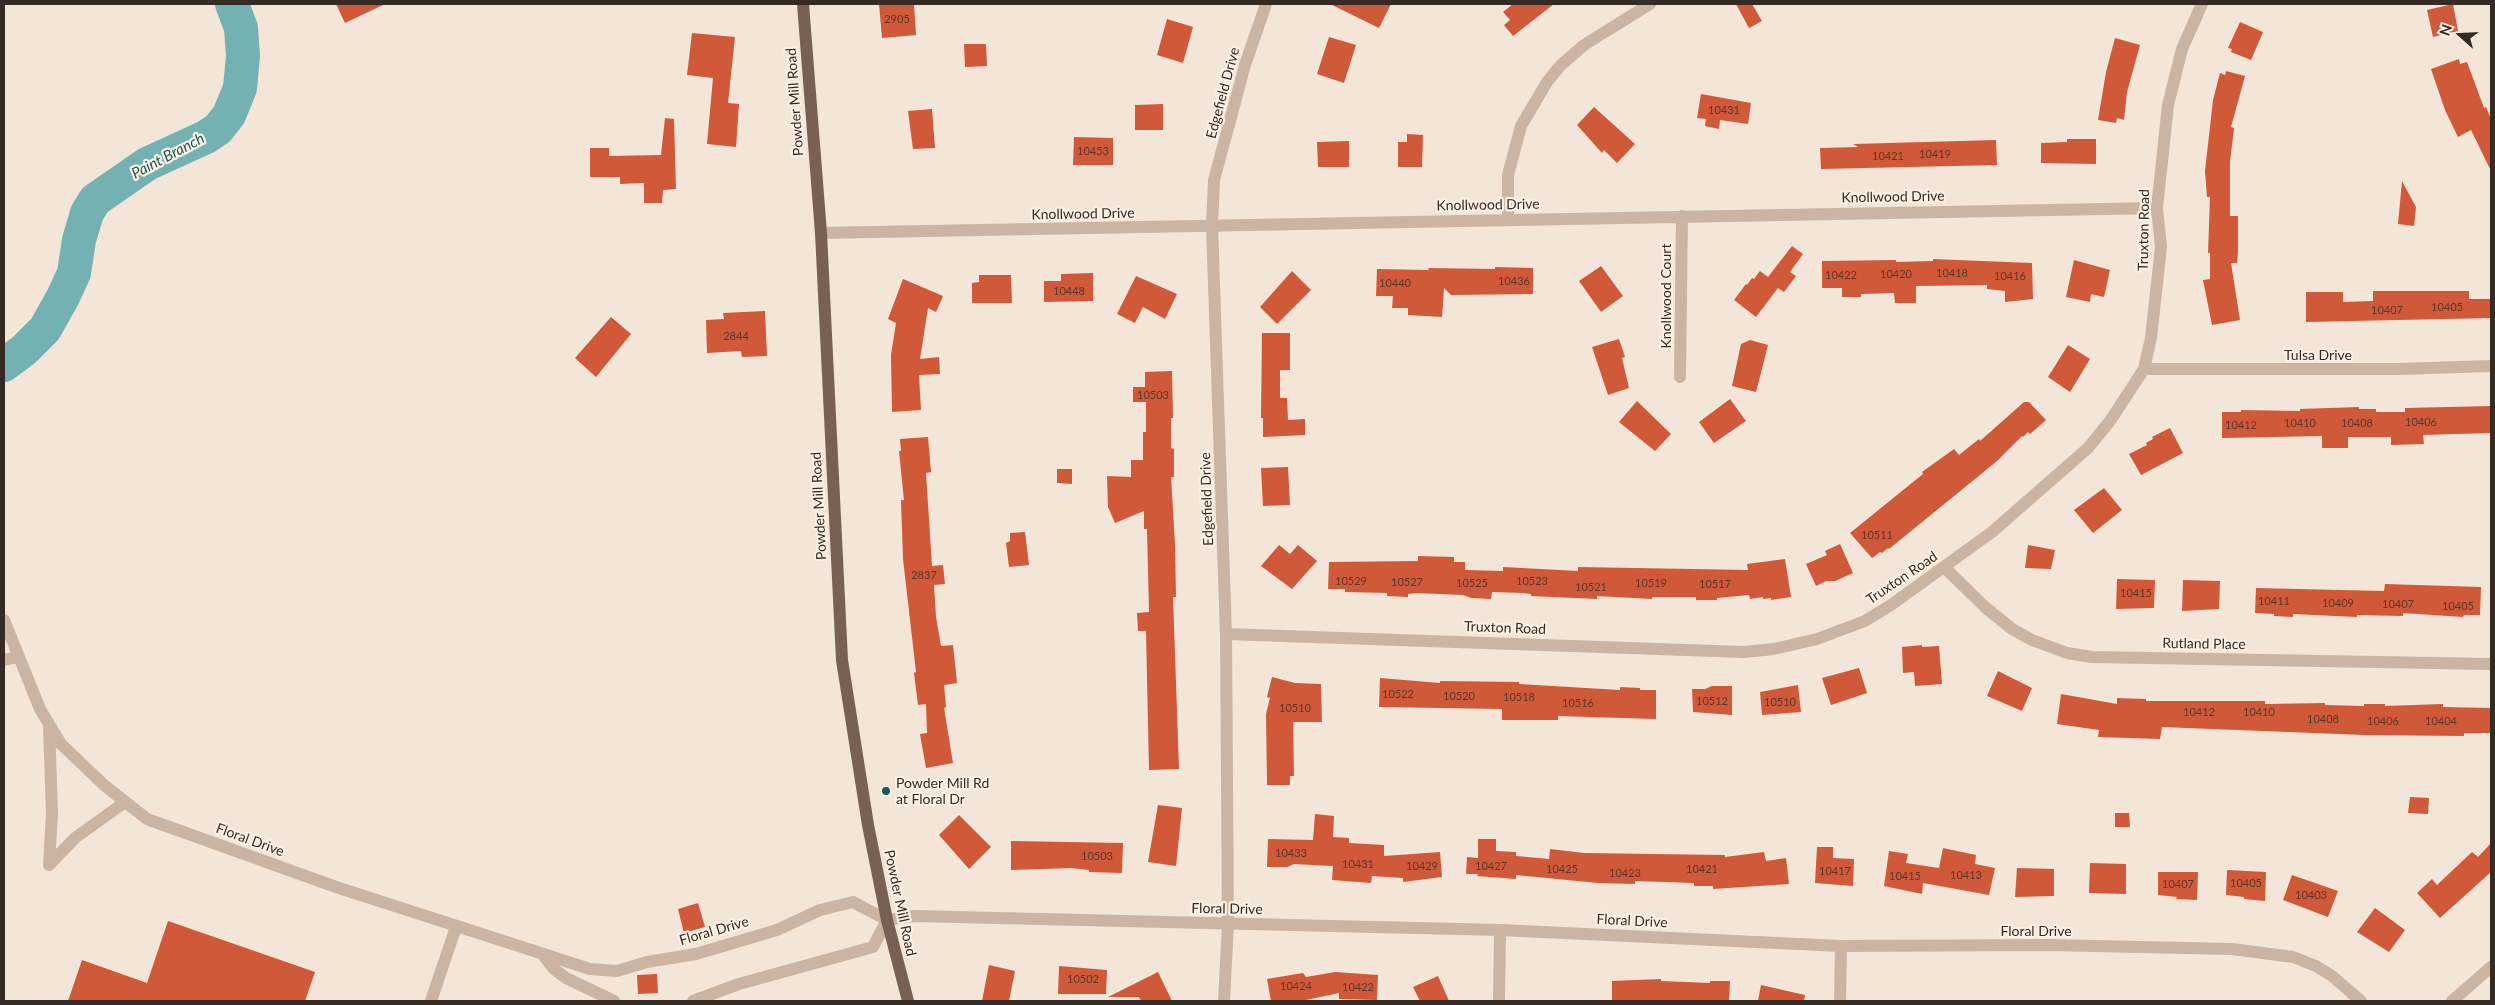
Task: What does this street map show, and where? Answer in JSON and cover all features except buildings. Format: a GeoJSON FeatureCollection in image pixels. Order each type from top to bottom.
{"type":"FeatureCollection","features":[{"type":"Feature","properties":{"kind":"main road","name":"Powder Mill Road"},"geometry":{"type":"LineString","coordinates":[[803,4],[821,234],[842,660],[858,770],[887,920],[908,1001]]}},
{"type":"Feature","properties":{"kind":"street","name":"Edgefield Drive"},"geometry":{"type":"LineString","coordinates":[[1224,1001],[1228,924],[1226,634],[1212,226],[1214,180],[1245,64],[1266,4]]}},
{"type":"Feature","properties":{"kind":"street"},"geometry":{"type":"LineString","coordinates":[[1508,219],[1508,175],[1521,126],[1547,82],[1560,66],[1584,45],[1650,4]]}},
{"type":"Feature","properties":{"kind":"street","name":"Truxton Road"},"geometry":{"type":"LineString","coordinates":[[1226,634],[1744,652],[1774,649],[1817,638],[1865,621],[1945,568],[2000,526],[2088,448],[2110,420],[2144,368],[2151,338],[2161,247],[2157,208],[2168,105],[2182,50],[2202,4]]}},
{"type":"Feature","properties":{"kind":"street","name":"Knollwood Drive"},"geometry":{"type":"LineString","coordinates":[[821,234],[1508,219],[2157,208]]}},
{"type":"Feature","properties":{"kind":"street","name":"Knollwood Court"},"geometry":{"type":"LineString","coordinates":[[1680,377],[1682,216]]}},
{"type":"Feature","properties":{"kind":"street","name":"Tulsa Drive"},"geometry":{"type":"LineString","coordinates":[[2144,368],[2380,369],[2491,366]]}},
{"type":"Feature","properties":{"kind":"street","name":"Rutland Place"},"geometry":{"type":"LineString","coordinates":[[1945,568],[1985,607],[2012,628],[2032,640],[2067,653],[2092,657],[2491,664]]}},
{"type":"Feature","properties":{"kind":"street","name":"Floral Drive"},"geometry":{"type":"LineString","coordinates":[[4,620],[40,709],[61,744],[125,802],[147,819],[336,887],[544,956],[590,969],[617,970],[647,962],[696,954],[777,930],[820,910],[853,902],[887,920],[914,916],[1500,930],[1841,946],[2049,945],[2232,949],[2272,952],[2293,957],[2316,966],[2332,976],[2362,1001]]}},
{"type":"Feature","properties":{"kind":"street"},"geometry":{"type":"LineString","coordinates":[[4,660],[18,657]]}},
{"type":"Feature","properties":{"kind":"street"},"geometry":{"type":"LineString","coordinates":[[49,725],[52,813],[49,865],[75,838],[125,802]]}},
{"type":"Feature","properties":{"kind":"street"},"geometry":{"type":"LineString","coordinates":[[692,1001],[739,984],[873,947],[887,920]]}},
{"type":"Feature","properties":{"kind":"street"},"geometry":{"type":"LineString","coordinates":[[431,1001],[456,927]]}},
{"type":"Feature","properties":{"kind":"street"},"geometry":{"type":"LineString","coordinates":[[1499,1001],[1500,930]]}},
{"type":"Feature","properties":{"kind":"street"},"geometry":{"type":"LineString","coordinates":[[1840,1001],[1841,946]]}},
{"type":"Feature","properties":{"kind":"street","name":"Floral Drive"},"geometry":{"type":"LineString","coordinates":[[544,956],[554,969],[566,978],[614,1001]]}},
{"type":"Feature","properties":{"kind":"street"},"geometry":{"type":"LineString","coordinates":[[2452,1001],[2491,967]]}},
{"type":"Feature","properties":{"kind":"waterway","name":"Paint Branch"},"geometry":{"type":"LineString","coordinates":[[4,365],[24,350],[45,329],[63,297],[74,273],[79,240],[87,213],[95,200],[147,164],[206,137],[218,129],[229,115],[240,88],[243,56],[241,28],[232,4]]}},
{"type":"Feature","properties":{"kind":"place","name":"Powder Mill Rd at Floral Dr"},"geometry":{"type":"Point","coordinates":[886,791]}}]}
